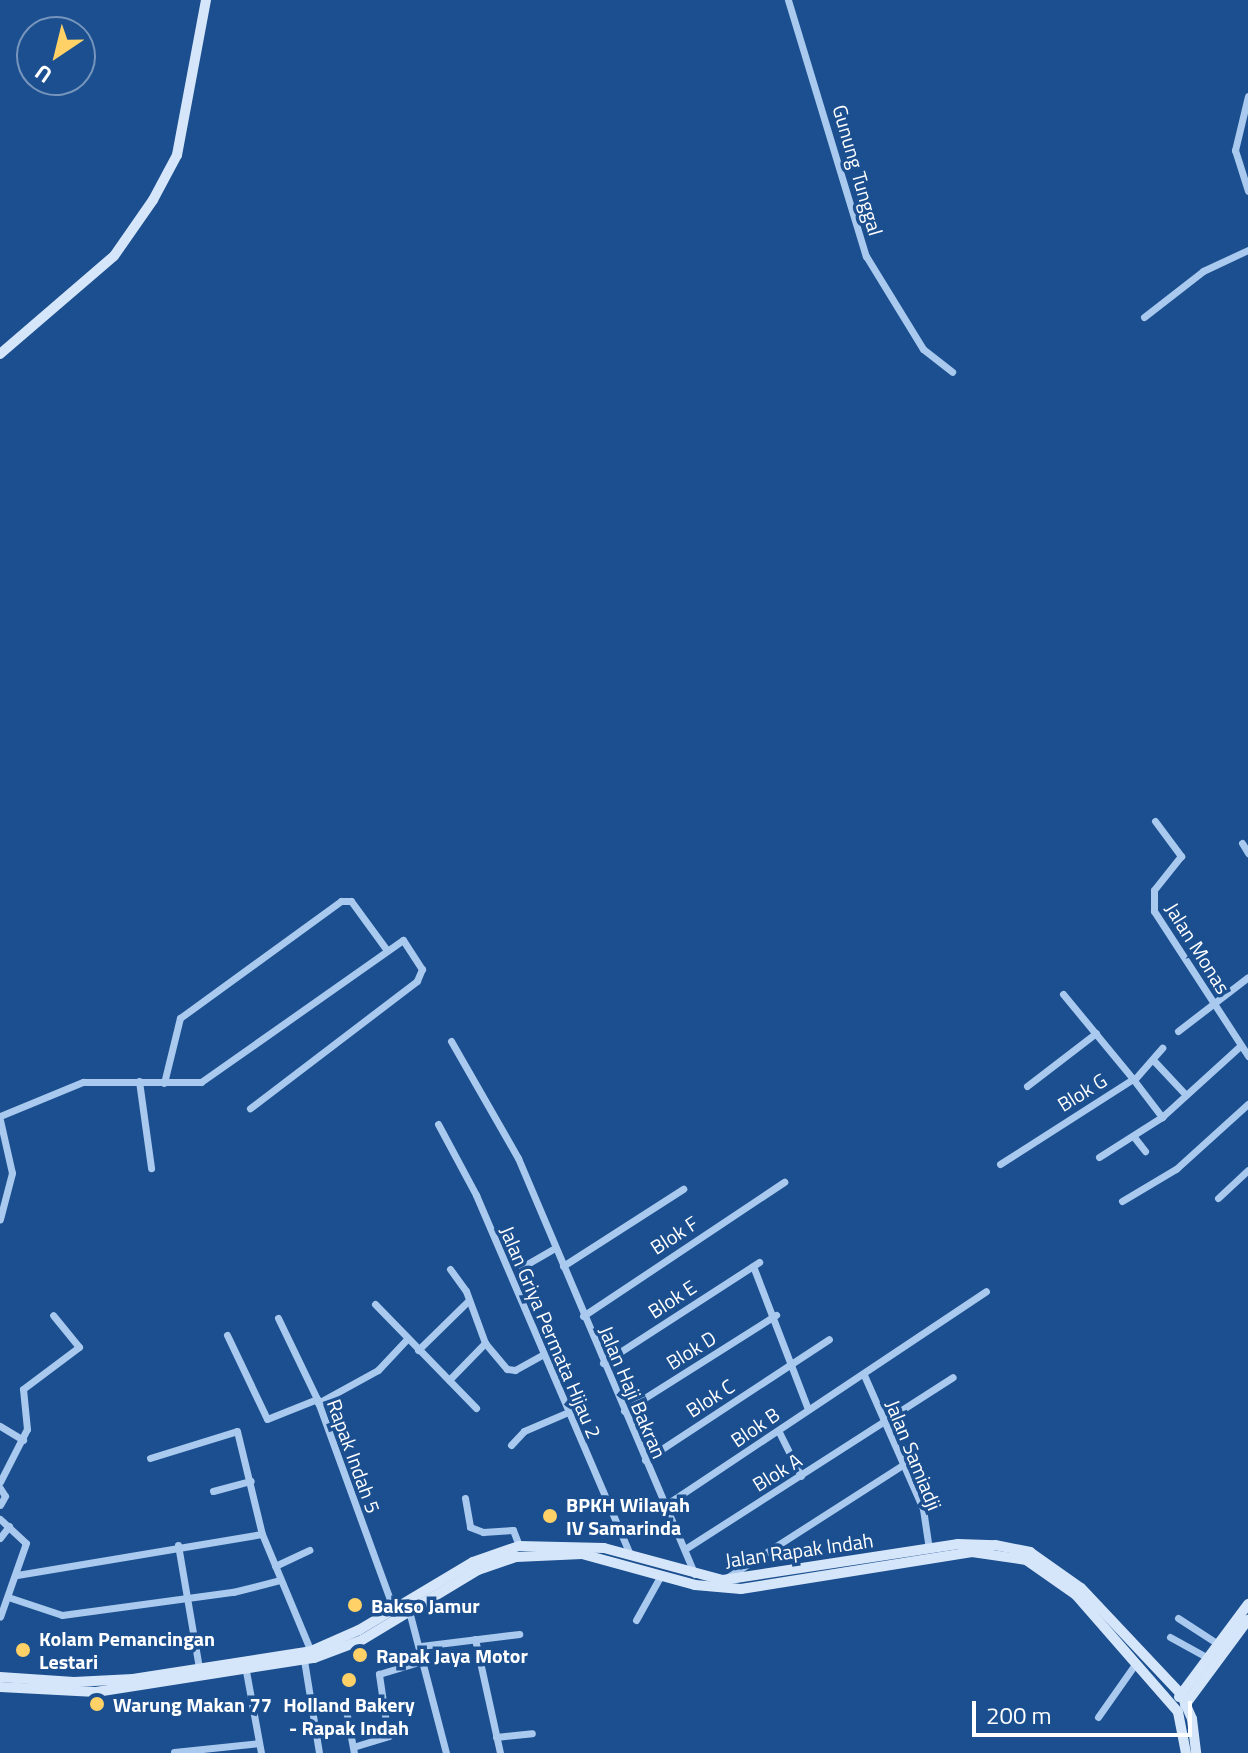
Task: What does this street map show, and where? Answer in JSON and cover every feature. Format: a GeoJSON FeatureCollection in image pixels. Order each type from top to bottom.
{"type":"FeatureCollection","features":[{"type":"Feature","properties":{"kind":"main road"},"geometry":{"type":"LineString","coordinates":[[0,354],[114,256],[153,200],[177,155],[206,0]]}},
{"type":"Feature","properties":{"kind":"main road","name":"Jalan Rapak Indah"},"geometry":{"type":"LineString","coordinates":[[0,1677],[74,1682],[310,1657],[393,1608],[407,1606],[488,1565],[538,1549],[584,1545],[630,1555],[696,1576],[723,1580],[929,1549],[995,1545],[1049,1561],[1081,1588],[1184,1699]]}},
{"type":"Feature","properties":{"kind":"main road","name":"Jalan Rapak Indah"},"geometry":{"type":"LineString","coordinates":[[0,1687],[96,1692],[246,1671],[310,1657],[362,1640],[407,1606],[484,1556],[519,1546],[582,1554],[710,1587],[741,1589],[937,1556],[1009,1555],[1043,1568],[1066,1586],[1175,1708]]}},
{"type":"Feature","properties":{"kind":"main road"},"geometry":{"type":"LineString","coordinates":[[1186,1753],[1175,1708],[1234,1632],[1248,1604]]}},
{"type":"Feature","properties":{"kind":"main road"},"geometry":{"type":"LineString","coordinates":[[1196,1753],[1184,1699],[1218,1644],[1248,1620]]}},
{"type":"Feature","properties":{"kind":"street","name":"Gunung Tunggal"},"geometry":{"type":"LineString","coordinates":[[788,0],[866,256],[923,349],[952,372]]}},
{"type":"Feature","properties":{"kind":"street"},"geometry":{"type":"LineString","coordinates":[[1248,96],[1235,150],[1248,191]]}},
{"type":"Feature","properties":{"kind":"street"},"geometry":{"type":"LineString","coordinates":[[1144,317],[1203,271],[1248,250]]}},
{"type":"Feature","properties":{"kind":"street","name":"Jalan Monas"},"geometry":{"type":"LineString","coordinates":[[1155,821],[1179,850],[1181,862],[1154,890],[1154,911],[1248,1056]]}},
{"type":"Feature","properties":{"kind":"street"},"geometry":{"type":"LineString","coordinates":[[1242,843],[1248,853]]}},
{"type":"Feature","properties":{"kind":"street"},"geometry":{"type":"LineString","coordinates":[[164,1083],[180,1018],[341,901],[351,901],[386,949]]}},
{"type":"Feature","properties":{"kind":"street"},"geometry":{"type":"LineString","coordinates":[[0,1219],[12,1173],[0,1118],[73,1084],[139,1081],[191,1085],[208,1078],[287,1026],[386,949],[403,940],[422,969],[420,977],[250,1108]]}},
{"type":"Feature","properties":{"kind":"street"},"geometry":{"type":"LineString","coordinates":[[1178,1031],[1212,1001],[1248,977]]}},
{"type":"Feature","properties":{"kind":"street"},"geometry":{"type":"LineString","coordinates":[[1063,994],[1134,1080],[1162,1048]]}},
{"type":"Feature","properties":{"kind":"street"},"geometry":{"type":"LineString","coordinates":[[1027,1086],[1096,1033]]}},
{"type":"Feature","properties":{"kind":"street"},"geometry":{"type":"LineString","coordinates":[[1099,1157],[1162,1117],[1248,1036]]}},
{"type":"Feature","properties":{"kind":"street","name":"Jalan Haji Bakran"},"geometry":{"type":"LineString","coordinates":[[451,1041],[518,1158],[696,1576]]}},
{"type":"Feature","properties":{"kind":"street"},"geometry":{"type":"LineString","coordinates":[[1155,1062],[1185,1094]]}},
{"type":"Feature","properties":{"kind":"street","name":"Blok G"},"geometry":{"type":"LineString","coordinates":[[1000,1164],[1134,1080],[1162,1117]]}},
{"type":"Feature","properties":{"kind":"street"},"geometry":{"type":"LineString","coordinates":[[139,1081],[151,1168]]}},
{"type":"Feature","properties":{"kind":"street"},"geometry":{"type":"LineString","coordinates":[[1122,1201],[1176,1169],[1248,1104]]}},
{"type":"Feature","properties":{"kind":"street","name":"Jalan Griya Permata Hijau 2"},"geometry":{"type":"LineString","coordinates":[[438,1124],[476,1195],[566,1413],[630,1555]]}},
{"type":"Feature","properties":{"kind":"street"},"geometry":{"type":"LineString","coordinates":[[1134,1137],[1145,1151]]}},
{"type":"Feature","properties":{"kind":"street"},"geometry":{"type":"LineString","coordinates":[[1218,1198],[1248,1170]]}},
{"type":"Feature","properties":{"kind":"street","name":"Blok F"},"geometry":{"type":"LineString","coordinates":[[583,1316],[784,1182]]}},
{"type":"Feature","properties":{"kind":"street"},"geometry":{"type":"LineString","coordinates":[[563,1266],[683,1189]]}},
{"type":"Feature","properties":{"kind":"street"},"geometry":{"type":"LineString","coordinates":[[522,1267],[555,1248]]}},
{"type":"Feature","properties":{"kind":"street","name":"Blok E"},"geometry":{"type":"LineString","coordinates":[[603,1363],[756,1264],[776,1315]]}},
{"type":"Feature","properties":{"kind":"street"},"geometry":{"type":"LineString","coordinates":[[450,1269],[466,1291],[467,1302],[485,1343],[511,1371],[544,1354]]}},
{"type":"Feature","properties":{"kind":"street","name":"Blok B"},"geometry":{"type":"LineString","coordinates":[[664,1506],[986,1291]]}},
{"type":"Feature","properties":{"kind":"street"},"geometry":{"type":"LineString","coordinates":[[418,1350],[467,1302]]}},
{"type":"Feature","properties":{"kind":"street"},"geometry":{"type":"LineString","coordinates":[[375,1304],[476,1408]]}},
{"type":"Feature","properties":{"kind":"street"},"geometry":{"type":"LineString","coordinates":[[0,1505],[5,1496],[0,1485],[23,1440],[23,1389],[79,1347],[53,1315]]}},
{"type":"Feature","properties":{"kind":"street"},"geometry":{"type":"LineString","coordinates":[[776,1315],[808,1409]]}},
{"type":"Feature","properties":{"kind":"street","name":"Blok D"},"geometry":{"type":"LineString","coordinates":[[624,1411],[776,1315]]}},
{"type":"Feature","properties":{"kind":"street","name":"Rapak Indah 5"},"geometry":{"type":"LineString","coordinates":[[278,1318],[317,1401],[393,1608]]}},
{"type":"Feature","properties":{"kind":"street"},"geometry":{"type":"LineString","coordinates":[[227,1335],[267,1419],[317,1401],[378,1370],[407,1339]]}},
{"type":"Feature","properties":{"kind":"street","name":"Blok C"},"geometry":{"type":"LineString","coordinates":[[645,1460],[829,1339]]}},
{"type":"Feature","properties":{"kind":"street"},"geometry":{"type":"LineString","coordinates":[[449,1380],[485,1343]]}},
{"type":"Feature","properties":{"kind":"street","name":"Jalan Samiadji"},"geometry":{"type":"LineString","coordinates":[[864,1375],[923,1509],[929,1549]]}},
{"type":"Feature","properties":{"kind":"street","name":"Blok A"},"geometry":{"type":"LineString","coordinates":[[685,1549],[801,1476],[883,1419],[953,1377]]}},
{"type":"Feature","properties":{"kind":"street"},"geometry":{"type":"LineString","coordinates":[[511,1445],[524,1431],[566,1413]]}},
{"type":"Feature","properties":{"kind":"street"},"geometry":{"type":"LineString","coordinates":[[0,1426],[23,1440]]}},
{"type":"Feature","properties":{"kind":"street"},"geometry":{"type":"LineString","coordinates":[[150,1458],[235,1431],[251,1481],[262,1534],[310,1657],[319,1753]]}},
{"type":"Feature","properties":{"kind":"street"},"geometry":{"type":"LineString","coordinates":[[779,1432],[801,1476]]}},
{"type":"Feature","properties":{"kind":"street"},"geometry":{"type":"LineString","coordinates":[[723,1580],[904,1464]]}},
{"type":"Feature","properties":{"kind":"street"},"geometry":{"type":"LineString","coordinates":[[213,1491],[251,1481]]}},
{"type":"Feature","properties":{"kind":"street"},"geometry":{"type":"LineString","coordinates":[[465,1498],[470,1527],[483,1532],[513,1530],[519,1546]]}},
{"type":"Feature","properties":{"kind":"street"},"geometry":{"type":"LineString","coordinates":[[0,1519],[26,1543],[0,1617]]}},
{"type":"Feature","properties":{"kind":"street"},"geometry":{"type":"LineString","coordinates":[[0,1538],[9,1526]]}},
{"type":"Feature","properties":{"kind":"street"},"geometry":{"type":"LineString","coordinates":[[17,1575],[178,1545],[262,1534]]}},
{"type":"Feature","properties":{"kind":"street"},"geometry":{"type":"LineString","coordinates":[[178,1545],[199,1668]]}},
{"type":"Feature","properties":{"kind":"street"},"geometry":{"type":"LineString","coordinates":[[275,1566],[309,1550]]}},
{"type":"Feature","properties":{"kind":"street"},"geometry":{"type":"LineString","coordinates":[[636,1620],[661,1575]]}},
{"type":"Feature","properties":{"kind":"street"},"geometry":{"type":"LineString","coordinates":[[8,1597],[62,1615],[188,1598],[280,1580]]}},
{"type":"Feature","properties":{"kind":"street"},"geometry":{"type":"LineString","coordinates":[[407,1606],[425,1660],[446,1753]]}},
{"type":"Feature","properties":{"kind":"street"},"geometry":{"type":"LineString","coordinates":[[1178,1618],[1218,1644]]}},
{"type":"Feature","properties":{"kind":"street"},"geometry":{"type":"LineString","coordinates":[[421,1646],[519,1634]]}},
{"type":"Feature","properties":{"kind":"street"},"geometry":{"type":"LineString","coordinates":[[1170,1637],[1208,1658]]}},
{"type":"Feature","properties":{"kind":"street"},"geometry":{"type":"LineString","coordinates":[[475,1639],[500,1753]]}},
{"type":"Feature","properties":{"kind":"street"},"geometry":{"type":"LineString","coordinates":[[345,1705],[354,1750],[388,1736],[379,1674],[425,1660]]}},
{"type":"Feature","properties":{"kind":"street"},"geometry":{"type":"LineString","coordinates":[[1098,1717],[1136,1663]]}},
{"type":"Feature","properties":{"kind":"street"},"geometry":{"type":"LineString","coordinates":[[246,1671],[261,1753]]}},
{"type":"Feature","properties":{"kind":"street"},"geometry":{"type":"LineString","coordinates":[[496,1737],[532,1733]]}},
{"type":"Feature","properties":{"kind":"street"},"geometry":{"type":"LineString","coordinates":[[174,1752],[259,1743]]}},
{"type":"Feature","properties":{"kind":"place","name":"BPKH Wilayah IV Samarinda"},"geometry":{"type":"Point","coordinates":[550,1516]}},
{"type":"Feature","properties":{"kind":"place","name":"Bakso Jamur"},"geometry":{"type":"Point","coordinates":[355,1605]}},
{"type":"Feature","properties":{"kind":"place","name":"Kolam Pemancingan Lestari"},"geometry":{"type":"Point","coordinates":[23,1650]}},
{"type":"Feature","properties":{"kind":"place","name":"Rapak Jaya Motor"},"geometry":{"type":"Point","coordinates":[360,1655]}},
{"type":"Feature","properties":{"kind":"place","name":"Holland Bakery - Rapak Indah"},"geometry":{"type":"Point","coordinates":[349,1680]}},
{"type":"Feature","properties":{"kind":"place","name":"Warung Makan 77"},"geometry":{"type":"Point","coordinates":[97,1704]}}]}
